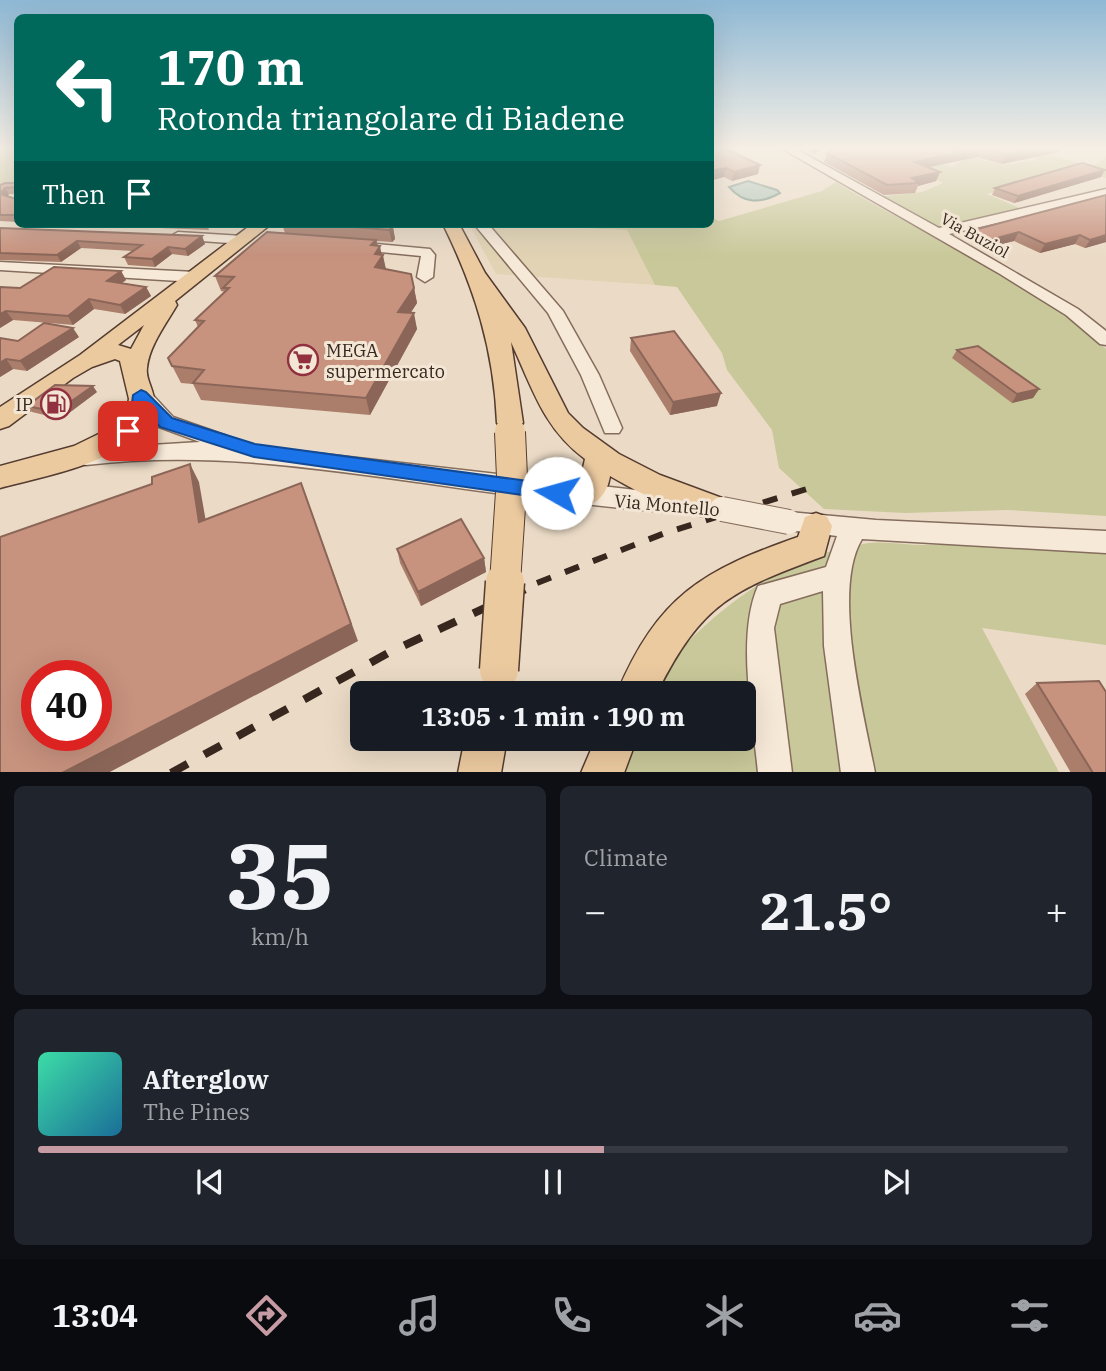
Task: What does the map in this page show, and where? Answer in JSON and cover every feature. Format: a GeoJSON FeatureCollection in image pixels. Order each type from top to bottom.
{"type":"FeatureCollection","features":[{"type":"Feature","properties":{"kind":"main road"},"geometry":{"type":"LineString","coordinates":[[453,228],[481,278],[505,308],[557,418],[589,448],[673,495],[717,508]]}},
{"type":"Feature","properties":{"kind":"main road"},"geometry":{"type":"LineString","coordinates":[[0,420],[245,239],[268,232]]}},
{"type":"Feature","properties":{"kind":"main road"},"geometry":{"type":"LineString","coordinates":[[481,278],[508,373],[510,423],[512,477],[497,681]]}},
{"type":"Feature","properties":{"kind":"main road"},"geometry":{"type":"LineString","coordinates":[[137,383],[160,314],[192,279]]}},
{"type":"Feature","properties":{"kind":"main road"},"geometry":{"type":"LineString","coordinates":[[0,477],[99,447],[128,431],[138,419],[137,383],[130,357],[120,351],[82,361]]}},
{"type":"Feature","properties":{"kind":"main road"},"geometry":{"type":"LineString","coordinates":[[582,496],[594,486],[589,448]]}},
{"type":"Feature","properties":{"kind":"main road"},"geometry":{"type":"LineString","coordinates":[[644,681],[669,638],[693,606],[722,585],[759,566],[833,537]]}},
{"type":"Feature","properties":{"kind":"main road"},"geometry":{"type":"LineString","coordinates":[[479,772],[483,751]]}},
{"type":"Feature","properties":{"kind":"main road"},"geometry":{"type":"LineString","coordinates":[[602,772],[611,751]]}},
{"type":"Feature","properties":{"kind":"street","name":"Via Buziol"},"geometry":{"type":"LineString","coordinates":[[851,184],[1072,312],[1106,341]]}},
{"type":"Feature","properties":{"kind":"street"},"geometry":{"type":"LineString","coordinates":[[935,233],[1028,211],[1059,209],[1106,193]]}},
{"type":"Feature","properties":{"kind":"street"},"geometry":{"type":"LineString","coordinates":[[484,228],[555,311],[590,375],[612,428]]}},
{"type":"Feature","properties":{"kind":"street"},"geometry":{"type":"LineString","coordinates":[[168,236],[245,239]]}},
{"type":"Feature","properties":{"kind":"street"},"geometry":{"type":"LineString","coordinates":[[339,245],[425,252],[428,255],[425,277]]}},
{"type":"Feature","properties":{"kind":"street"},"geometry":{"type":"LineString","coordinates":[[0,266],[192,279]]}},
{"type":"Feature","properties":{"kind":"street","name":"Via Montello"},"geometry":{"type":"LineString","coordinates":[[137,383],[166,422],[254,450]]}},
{"type":"Feature","properties":{"kind":"street","name":"Via Montello"},"geometry":{"type":"LineString","coordinates":[[43,464],[169,448],[254,450],[582,496],[717,508],[833,537],[1106,542]]}},
{"type":"Feature","properties":{"kind":"street"},"geometry":{"type":"LineString","coordinates":[[775,772],[760,628],[768,595],[833,537]]}},
{"type":"Feature","properties":{"kind":"street"},"geometry":{"type":"LineString","coordinates":[[833,537],[837,650],[858,772]]}},
{"type":"Feature","properties":{"kind":"shaded area"},"geometry":{"type":"Polygon","coordinates":[[[758,184],[780,193],[753,201],[740,197],[729,187],[758,184]]]}},
{"type":"Feature","properties":{"kind":"shaded area"},"geometry":{"type":"Polygon","coordinates":[[[471,228],[627,230],[655,285],[496,274],[471,228]]]}},
{"type":"Feature","properties":{"kind":"green space"},"geometry":{"type":"Polygon","coordinates":[[[833,184],[839,184],[1010,278],[1076,323],[1106,349],[1106,516],[1008,510],[905,513],[824,509],[779,468],[772,430],[727,370],[722,353],[677,287],[655,285],[627,230],[581,228],[714,228],[714,218],[719,221],[822,191],[833,184]]]}},
{"type":"Feature","properties":{"kind":"green space"},"geometry":{"type":"Polygon","coordinates":[[[941,184],[1019,184],[987,194],[1022,209],[943,230],[877,197],[922,192],[941,184]]]}},
{"type":"Feature","properties":{"kind":"green space"},"geometry":{"type":"Polygon","coordinates":[[[882,542],[923,545],[1030,542],[1106,546],[1106,645],[982,628],[1059,772],[598,772],[609,751],[756,751],[756,681],[652,681],[714,617],[771,577],[834,550],[882,542]]]}},
{"type":"Feature","properties":{"kind":"building"},"geometry":{"type":"Polygon","coordinates":[[[14,184],[14,187],[5,188],[0,194],[0,185],[14,184]]]}},
{"type":"Feature","properties":{"kind":"building"},"geometry":{"type":"Polygon","coordinates":[[[1009,184],[1058,184],[1018,196],[995,188],[1009,184]]]}},
{"type":"Feature","properties":{"kind":"building"},"geometry":{"type":"Polygon","coordinates":[[[0,194],[14,198],[14,215],[0,215],[0,194]]]}},
{"type":"Feature","properties":{"kind":"building"},"geometry":{"type":"Polygon","coordinates":[[[1106,195],[1106,235],[1090,240],[1080,235],[1045,244],[1019,232],[990,240],[970,231],[1106,195]]]}},
{"type":"Feature","properties":{"kind":"building"},"geometry":{"type":"Polygon","coordinates":[[[0,228],[202,236],[185,249],[168,247],[152,259],[124,257],[142,245],[77,241],[57,255],[0,253],[0,228]]]}},
{"type":"Feature","properties":{"kind":"building"},"geometry":{"type":"Polygon","coordinates":[[[267,232],[376,240],[371,245],[380,246],[375,254],[383,255],[375,267],[411,274],[414,288],[398,312],[414,313],[366,398],[193,383],[204,370],[172,366],[168,358],[204,321],[195,320],[229,288],[223,288],[234,277],[215,276],[267,232]]]}},
{"type":"Feature","properties":{"kind":"building"},"geometry":{"type":"Polygon","coordinates":[[[54,267],[121,271],[107,281],[146,287],[120,305],[89,299],[68,316],[6,311],[0,314],[0,287],[20,288],[54,267]]]}},
{"type":"Feature","properties":{"kind":"building"},"geometry":{"type":"Polygon","coordinates":[[[44,323],[73,328],[20,361],[6,359],[0,363],[0,338],[18,341],[44,323]]]}},
{"type":"Feature","properties":{"kind":"building"},"geometry":{"type":"Polygon","coordinates":[[[674,331],[721,393],[673,402],[631,338],[674,331]]]}},
{"type":"Feature","properties":{"kind":"building"},"geometry":{"type":"Polygon","coordinates":[[[978,346],[1039,389],[1017,394],[957,350],[978,346]]]}},
{"type":"Feature","properties":{"kind":"building"},"geometry":{"type":"Polygon","coordinates":[[[55,385],[93,386],[56,412],[27,406],[55,385]]]}},
{"type":"Feature","properties":{"kind":"building"},"geometry":{"type":"Polygon","coordinates":[[[190,464],[199,522],[301,483],[351,624],[112,747],[112,660],[21,660],[21,751],[105,751],[64,772],[0,772],[0,537],[152,484],[152,477],[190,464]]]}},
{"type":"Feature","properties":{"kind":"building"},"geometry":{"type":"Polygon","coordinates":[[[461,519],[484,558],[418,592],[397,549],[461,519]]]}},
{"type":"Feature","properties":{"kind":"building"},"geometry":{"type":"Polygon","coordinates":[[[1099,681],[1106,692],[1106,772],[1092,772],[1037,683],[1099,681]]]}},
{"type":"Feature","properties":{"kind":"railway"},"geometry":{"type":"LineString","coordinates":[[537,583],[665,533],[810,488]]}},
{"type":"Feature","properties":{"kind":"railway"},"geometry":{"type":"LineString","coordinates":[[173,772],[390,652],[541,582]]}},
{"type":"Feature","properties":{"kind":"place","name":"MEGA supermercato"},"geometry":{"type":"Point","coordinates":[303,360]}},
{"type":"Feature","properties":{"kind":"place","name":"IP"},"geometry":{"type":"Point","coordinates":[56,404]}},
{"type":"Feature","properties":{"kind":"route"},"geometry":{"type":"LineString","coordinates":[[128,431],[138,419],[142,404],[141,395],[166,422],[191,433],[254,450],[557,493]]}}]}
